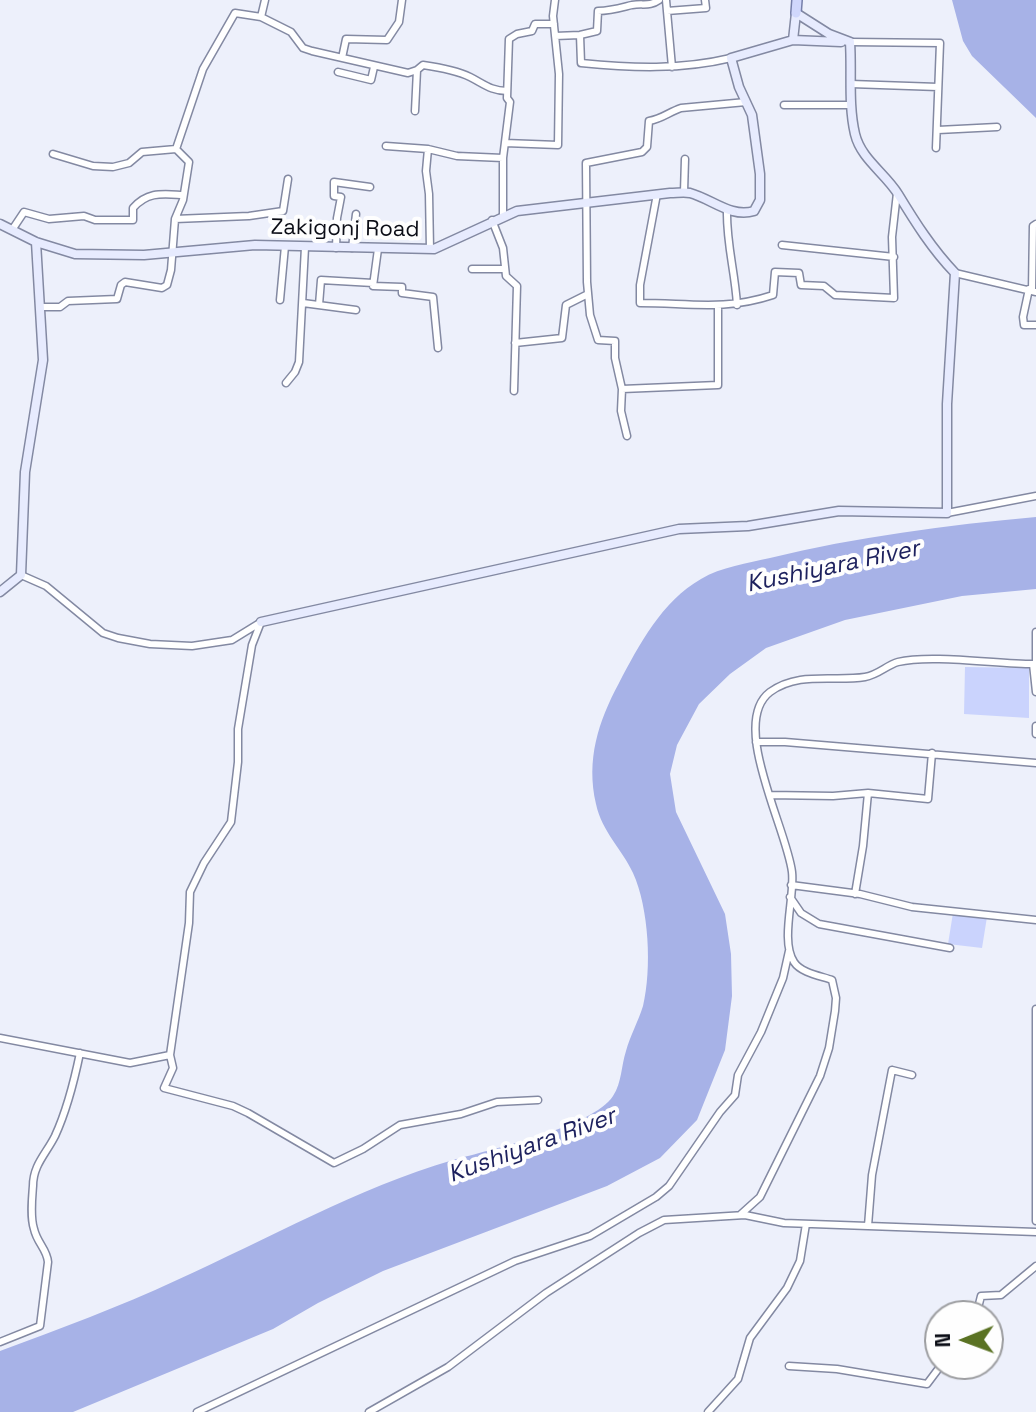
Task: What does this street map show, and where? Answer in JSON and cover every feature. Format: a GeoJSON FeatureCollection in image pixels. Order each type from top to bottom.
{"type":"FeatureCollection","features":[{"type":"Feature","properties":{"kind":"main road"},"geometry":{"type":"LineString","coordinates":[[796,13],[797,0]]}},
{"type":"Feature","properties":{"kind":"street"},"geometry":{"type":"LineString","coordinates":[[261,17],[265,0]]}},
{"type":"Feature","properties":{"kind":"street"},"geometry":{"type":"LineString","coordinates":[[342,58],[346,39],[387,40],[399,22],[402,0]]}},
{"type":"Feature","properties":{"kind":"street"},"geometry":{"type":"LineString","coordinates":[[505,143],[558,145],[559,74],[555,0]]}},
{"type":"Feature","properties":{"kind":"street"},"geometry":{"type":"LineString","coordinates":[[555,36],[597,31],[598,11],[623,10],[632,5],[651,6],[659,0]]}},
{"type":"Feature","properties":{"kind":"street"},"geometry":{"type":"LineString","coordinates":[[666,0],[672,67]]}},
{"type":"Feature","properties":{"kind":"street"},"geometry":{"type":"LineString","coordinates":[[667,11],[706,8],[705,0]]}},
{"type":"Feature","properties":{"kind":"street"},"geometry":{"type":"LineString","coordinates":[[176,149],[203,69],[235,13],[261,17],[291,32],[303,48],[408,73],[423,65],[436,67],[471,77],[487,88],[507,91]]}},
{"type":"Feature","properties":{"kind":"street"},"geometry":{"type":"LineString","coordinates":[[793,40],[796,13],[829,34],[850,42]]}},
{"type":"Feature","properties":{"kind":"street"},"geometry":{"type":"LineString","coordinates":[[503,215],[503,158],[510,102],[507,91],[509,39],[532,31],[535,24],[554,24]]}},
{"type":"Feature","properties":{"kind":"street"},"geometry":{"type":"LineString","coordinates":[[580,35],[581,63],[610,67],[672,67],[731,58],[793,40],[940,43],[936,148]]}},
{"type":"Feature","properties":{"kind":"street"},"geometry":{"type":"LineString","coordinates":[[850,42],[855,136],[864,153],[897,192],[907,213],[955,273],[1032,290]]}},
{"type":"Feature","properties":{"kind":"street"},"geometry":{"type":"LineString","coordinates":[[731,58],[752,115],[760,200],[754,211],[745,214],[727,209],[729,258],[735,268],[737,305]]}},
{"type":"Feature","properties":{"kind":"street"},"geometry":{"type":"LineString","coordinates":[[338,72],[371,80],[374,67]]}},
{"type":"Feature","properties":{"kind":"street"},"geometry":{"type":"LineString","coordinates":[[415,111],[417,70]]}},
{"type":"Feature","properties":{"kind":"street"},"geometry":{"type":"LineString","coordinates":[[851,84],[938,87]]}},
{"type":"Feature","properties":{"kind":"street"},"geometry":{"type":"LineString","coordinates":[[627,436],[621,411],[622,389],[615,358],[615,341],[598,340],[590,315],[586,163],[642,152],[647,147],[649,121],[681,108],[746,102]]}},
{"type":"Feature","properties":{"kind":"street"},"geometry":{"type":"LineString","coordinates":[[784,105],[851,105]]}},
{"type":"Feature","properties":{"kind":"street"},"geometry":{"type":"LineString","coordinates":[[938,130],[997,127]]}},
{"type":"Feature","properties":{"kind":"street"},"geometry":{"type":"LineString","coordinates":[[386,146],[428,149],[457,156],[503,158]]}},
{"type":"Feature","properties":{"kind":"street"},"geometry":{"type":"LineString","coordinates":[[53,154],[93,166],[113,167],[129,163],[142,152],[176,149]]}},
{"type":"Feature","properties":{"kind":"street"},"geometry":{"type":"LineString","coordinates":[[40,307],[60,307],[68,301],[117,299],[125,282],[162,288],[167,285],[175,219],[189,162],[176,149]]}},
{"type":"Feature","properties":{"kind":"street"},"geometry":{"type":"LineString","coordinates":[[428,149],[430,249]]}},
{"type":"Feature","properties":{"kind":"street"},"geometry":{"type":"LineString","coordinates":[[684,192],[685,159]]}},
{"type":"Feature","properties":{"kind":"street"},"geometry":{"type":"LineString","coordinates":[[175,219],[249,216],[283,211],[288,179]]}},
{"type":"Feature","properties":{"kind":"street"},"geometry":{"type":"LineString","coordinates":[[336,248],[341,197],[334,196],[334,182],[370,187]]}},
{"type":"Feature","properties":{"kind":"street","name":"Zakigonj Road"},"geometry":{"type":"LineString","coordinates":[[0,224],[36,242],[75,254],[144,255],[255,245],[430,249],[517,211],[657,194],[684,192],[727,209]]}},
{"type":"Feature","properties":{"kind":"street"},"geometry":{"type":"LineString","coordinates":[[657,194],[640,285],[640,303],[718,306],[737,305],[773,295],[775,272],[799,273],[801,285],[824,286],[835,295],[894,298],[892,237],[897,192]]}},
{"type":"Feature","properties":{"kind":"street"},"geometry":{"type":"LineString","coordinates":[[12,230],[24,212],[49,219],[84,216],[95,220],[133,220],[133,208],[141,199],[156,193],[183,195]]}},
{"type":"Feature","properties":{"kind":"street"},"geometry":{"type":"LineString","coordinates":[[352,248],[356,214]]}},
{"type":"Feature","properties":{"kind":"street"},"geometry":{"type":"LineString","coordinates":[[492,220],[503,248],[506,276],[517,286],[514,391]]}},
{"type":"Feature","properties":{"kind":"street"},"geometry":{"type":"LineString","coordinates":[[1036,224],[1033,226],[1032,290],[1023,317],[1024,325],[1036,325]]}},
{"type":"Feature","properties":{"kind":"street"},"geometry":{"type":"LineString","coordinates":[[0,592],[21,575],[25,472],[43,360],[36,242]]}},
{"type":"Feature","properties":{"kind":"street"},"geometry":{"type":"LineString","coordinates":[[782,245],[894,257]]}},
{"type":"Feature","properties":{"kind":"street"},"geometry":{"type":"LineString","coordinates":[[280,300],[285,246]]}},
{"type":"Feature","properties":{"kind":"street"},"geometry":{"type":"LineString","coordinates":[[286,383],[299,362],[305,247]]}},
{"type":"Feature","properties":{"kind":"street"},"geometry":{"type":"LineString","coordinates":[[373,283],[378,249]]}},
{"type":"Feature","properties":{"kind":"street"},"geometry":{"type":"LineString","coordinates":[[472,269],[505,269]]}},
{"type":"Feature","properties":{"kind":"street"},"geometry":{"type":"LineString","coordinates":[[947,513],[947,404],[955,273]]}},
{"type":"Feature","properties":{"kind":"street"},"geometry":{"type":"LineString","coordinates":[[319,305],[321,280],[402,287],[402,293],[410,296],[433,297],[438,348]]}},
{"type":"Feature","properties":{"kind":"street"},"geometry":{"type":"LineString","coordinates":[[515,343],[562,338],[566,305],[588,294]]}},
{"type":"Feature","properties":{"kind":"street"},"geometry":{"type":"LineString","coordinates":[[303,303],[356,310]]}},
{"type":"Feature","properties":{"kind":"street"},"geometry":{"type":"LineString","coordinates":[[622,389],[718,385],[718,306]]}},
{"type":"Feature","properties":{"kind":"street"},"geometry":{"type":"LineString","coordinates":[[21,575],[46,586],[103,633],[139,642],[192,646],[218,643],[247,633],[261,622],[679,529],[748,526],[839,511],[947,513],[1036,496]]}},
{"type":"Feature","properties":{"kind":"street"},"geometry":{"type":"LineString","coordinates":[[261,622],[252,645],[238,729],[231,822],[204,863],[190,892],[189,923],[170,1055],[173,1068],[164,1088],[240,1110],[334,1163],[400,1125],[461,1114],[497,1102],[538,1100]]}},
{"type":"Feature","properties":{"kind":"street"},"geometry":{"type":"LineString","coordinates":[[1036,632],[1036,664]]}},
{"type":"Feature","properties":{"kind":"street"},"geometry":{"type":"LineString","coordinates":[[197,1412],[515,1261],[590,1236],[669,1186],[735,1095],[738,1075],[783,978],[789,950],[792,873],[755,751],[758,706],[771,692],[807,678],[868,677],[897,662],[918,660],[1033,664],[1036,692]]}},
{"type":"Feature","properties":{"kind":"street"},"geometry":{"type":"LineString","coordinates":[[1036,726],[1036,734]]}},
{"type":"Feature","properties":{"kind":"street"},"geometry":{"type":"LineString","coordinates":[[756,742],[1036,763]]}},
{"type":"Feature","properties":{"kind":"street"},"geometry":{"type":"LineString","coordinates":[[770,795],[847,796],[857,792],[928,799],[932,753]]}},
{"type":"Feature","properties":{"kind":"street"},"geometry":{"type":"LineString","coordinates":[[855,894],[868,793]]}},
{"type":"Feature","properties":{"kind":"street"},"geometry":{"type":"LineString","coordinates":[[791,885],[855,894],[912,907],[1036,920]]}},
{"type":"Feature","properties":{"kind":"street"},"geometry":{"type":"LineString","coordinates":[[790,897],[801,913],[819,924],[950,948]]}},
{"type":"Feature","properties":{"kind":"street"},"geometry":{"type":"LineString","coordinates":[[740,1215],[760,1197],[820,1076],[829,1048],[836,998],[832,980],[795,965],[789,950]]}},
{"type":"Feature","properties":{"kind":"street"},"geometry":{"type":"LineString","coordinates":[[1036,1009],[1036,1221]]}},
{"type":"Feature","properties":{"kind":"street"},"geometry":{"type":"LineString","coordinates":[[0,1038],[130,1063],[170,1055]]}},
{"type":"Feature","properties":{"kind":"street"},"geometry":{"type":"LineString","coordinates":[[0,1342],[40,1326],[48,1262],[47,1252],[38,1241],[33,1227],[33,1182],[38,1161],[54,1138],[68,1101],[80,1053]]}},
{"type":"Feature","properties":{"kind":"street"},"geometry":{"type":"LineString","coordinates":[[868,1226],[872,1175],[892,1070],[912,1075]]}},
{"type":"Feature","properties":{"kind":"street"},"geometry":{"type":"LineString","coordinates":[[369,1412],[448,1367],[546,1293],[664,1220],[740,1215],[784,1223],[1036,1232]]}},
{"type":"Feature","properties":{"kind":"street"},"geometry":{"type":"LineString","coordinates":[[708,1412],[738,1379],[750,1338],[787,1288],[800,1261],[806,1224]]}},
{"type":"Feature","properties":{"kind":"street"},"geometry":{"type":"LineString","coordinates":[[980,1300],[981,1296],[1001,1295],[1036,1266]]}},
{"type":"Feature","properties":{"kind":"street"},"geometry":{"type":"LineString","coordinates":[[789,1366],[837,1369],[927,1384],[930,1380]]}},
{"type":"Feature","properties":{"kind":"shaded area"},"geometry":{"type":"Polygon","coordinates":[[[965,667],[1029,668],[1029,718],[964,714],[965,667]]]}},
{"type":"Feature","properties":{"kind":"shaded area"},"geometry":{"type":"Polygon","coordinates":[[[953,913],[987,917],[982,948],[948,944],[953,913]]]}},
{"type":"Feature","properties":{"kind":"water"},"geometry":{"type":"Polygon","coordinates":[[[952,0],[1036,0],[1036,118],[972,56],[963,41],[952,0]]]}},
{"type":"Feature","properties":{"kind":"water","name":"Kushiyara River"},"geometry":{"type":"Polygon","coordinates":[[[1036,517],[1036,589],[962,596],[845,620],[766,648],[730,674],[699,704],[677,745],[670,774],[676,812],[725,914],[731,954],[732,996],[725,1050],[697,1120],[660,1158],[607,1186],[383,1271],[273,1329],[73,1412],[0,1412],[0,1351],[155,1290],[382,1185],[453,1160],[514,1144],[585,1118],[613,1096],[646,991],[646,921],[633,873],[599,814],[593,788],[593,757],[605,712],[635,654],[663,612],[687,588],[726,568],[835,544],[1036,517]]]}}]}
